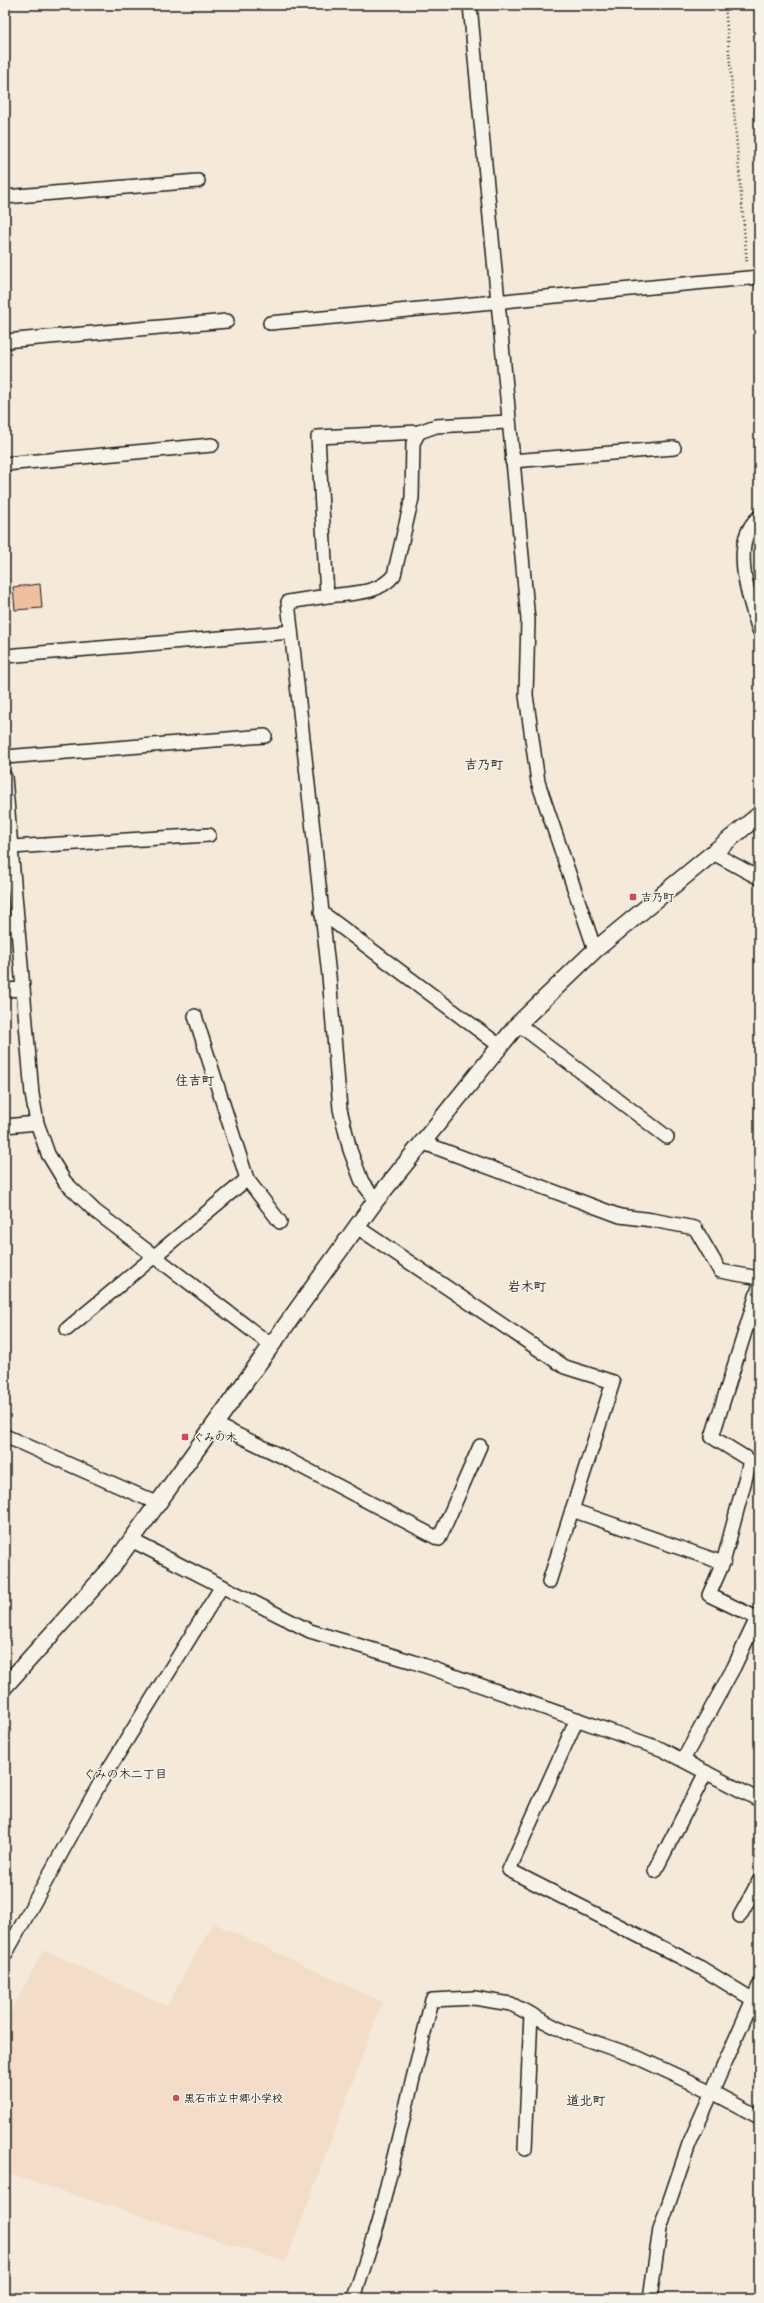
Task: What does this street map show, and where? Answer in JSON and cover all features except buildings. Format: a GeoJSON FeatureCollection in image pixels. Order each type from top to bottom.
{"type":"FeatureCollection","features":[{"type":"Feature","properties":{"kind":"street"},"geometry":{"type":"LineString","coordinates":[[470,5],[508,422],[528,620],[526,695],[538,782],[595,950]]}},
{"type":"Feature","properties":{"kind":"street"},"geometry":{"type":"LineString","coordinates":[[5,197],[198,181]]}},
{"type":"Feature","properties":{"kind":"street"},"geometry":{"type":"LineString","coordinates":[[270,323],[754,278]]}},
{"type":"Feature","properties":{"kind":"street"},"geometry":{"type":"LineString","coordinates":[[5,341],[227,321]]}},
{"type":"Feature","properties":{"kind":"street"},"geometry":{"type":"LineString","coordinates":[[328,596],[318,437],[419,432],[436,426],[508,422]]}},
{"type":"Feature","properties":{"kind":"street"},"geometry":{"type":"LineString","coordinates":[[376,1200],[362,1182],[350,1150],[340,1109],[288,602],[376,590],[387,583],[394,575],[412,498],[413,443],[419,432]]}},
{"type":"Feature","properties":{"kind":"street"},"geometry":{"type":"LineString","coordinates":[[5,464],[212,445]]}},
{"type":"Feature","properties":{"kind":"street"},"geometry":{"type":"LineString","coordinates":[[512,461],[674,448]]}},
{"type":"Feature","properties":{"kind":"street"},"geometry":{"type":"LineString","coordinates":[[759,517],[752,523],[745,535],[742,556],[759,630]]}},
{"type":"Feature","properties":{"kind":"street"},"geometry":{"type":"LineString","coordinates":[[5,656],[291,632]]}},
{"type":"Feature","properties":{"kind":"street"},"geometry":{"type":"LineString","coordinates":[[5,757],[265,736]]}},
{"type":"Feature","properties":{"kind":"street"},"geometry":{"type":"LineString","coordinates":[[5,778],[9,844],[11,923],[23,989],[32,1094],[37,1123],[48,1154],[65,1182],[95,1211],[272,1345]]}},
{"type":"Feature","properties":{"kind":"street"},"geometry":{"type":"LineString","coordinates":[[5,1686],[96,1585],[159,1504],[376,1200],[421,1142],[518,1024],[595,950],[759,815]]}},
{"type":"Feature","properties":{"kind":"street"},"geometry":{"type":"LineString","coordinates":[[9,844],[209,835]]}},
{"type":"Feature","properties":{"kind":"street"},"geometry":{"type":"LineString","coordinates":[[713,853],[759,878]]}},
{"type":"Feature","properties":{"kind":"street"},"geometry":{"type":"LineString","coordinates":[[321,912],[500,1046]]}},
{"type":"Feature","properties":{"kind":"street"},"geometry":{"type":"LineString","coordinates":[[5,990],[23,989]]}},
{"type":"Feature","properties":{"kind":"street"},"geometry":{"type":"LineString","coordinates":[[195,1016],[246,1179],[280,1222]]}},
{"type":"Feature","properties":{"kind":"street"},"geometry":{"type":"LineString","coordinates":[[518,1024],[666,1137]]}},
{"type":"Feature","properties":{"kind":"street"},"geometry":{"type":"LineString","coordinates":[[5,1126],[37,1123]]}},
{"type":"Feature","properties":{"kind":"street"},"geometry":{"type":"LineString","coordinates":[[421,1142],[620,1216],[695,1228],[720,1271],[759,1278]]}},
{"type":"Feature","properties":{"kind":"street"},"geometry":{"type":"LineString","coordinates":[[67,1329],[246,1179]]}},
{"type":"Feature","properties":{"kind":"street"},"geometry":{"type":"LineString","coordinates":[[357,1227],[565,1367],[613,1382],[549,1582]]}},
{"type":"Feature","properties":{"kind":"street"},"geometry":{"type":"LineString","coordinates":[[683,1760],[734,1668],[757,1618],[709,1595],[723,1563],[754,1464],[712,1437],[759,1287]]}},
{"type":"Feature","properties":{"kind":"street"},"geometry":{"type":"LineString","coordinates":[[215,1424],[281,1456],[439,1539],[480,1446]]}},
{"type":"Feature","properties":{"kind":"street"},"geometry":{"type":"LineString","coordinates":[[5,1436],[159,1504]]}},
{"type":"Feature","properties":{"kind":"street"},"geometry":{"type":"LineString","coordinates":[[572,1510],[723,1563]]}},
{"type":"Feature","properties":{"kind":"street"},"geometry":{"type":"LineString","coordinates":[[131,1540],[310,1631],[414,1662],[661,1749],[759,1800]]}},
{"type":"Feature","properties":{"kind":"street"},"geometry":{"type":"LineString","coordinates":[[5,1955],[100,1783],[222,1586]]}},
{"type":"Feature","properties":{"kind":"street"},"geometry":{"type":"LineString","coordinates":[[577,1719],[509,1870],[698,1966],[752,1999]]}},
{"type":"Feature","properties":{"kind":"street"},"geometry":{"type":"LineString","coordinates":[[655,1871],[706,1772]]}},
{"type":"Feature","properties":{"kind":"street"},"geometry":{"type":"LineString","coordinates":[[740,1916],[759,1882]]}},
{"type":"Feature","properties":{"kind":"street"},"geometry":{"type":"LineString","coordinates":[[650,2298],[660,2229],[690,2144],[752,1999],[759,1986]]}},
{"type":"Feature","properties":{"kind":"street"},"geometry":{"type":"LineString","coordinates":[[354,2298],[378,2223],[432,2000],[474,1998],[511,2004],[565,2032],[632,2055],[712,2092],[759,2118]]}},
{"type":"Feature","properties":{"kind":"street"},"geometry":{"type":"LineString","coordinates":[[525,2148],[531,2014]]}},
{"type":"Feature","properties":{"kind":"path"},"geometry":{"type":"LineString","coordinates":[[725,5],[754,278]]}},
{"type":"Feature","properties":{"kind":"shaded area","name":"黒石市立中郷小学校"},"geometry":{"type":"Polygon","coordinates":[[[213,1923],[382,2002],[286,2262],[5,2173],[5,2024],[43,1950],[167,2006],[213,1923]]]}},
{"type":"Feature","properties":{"kind":"place","name":"吉乃町"},"geometry":{"type":"Point","coordinates":[633,897]}},
{"type":"Feature","properties":{"kind":"place","name":"ぐみの木"},"geometry":{"type":"Point","coordinates":[185,1437]}},
{"type":"Feature","properties":{"kind":"place","name":"黒石市立中郷小学校"},"geometry":{"type":"Point","coordinates":[176,2098]}},
{"type":"Feature","properties":{"kind":"district","name":"吉乃町"},"geometry":{"type":"Point","coordinates":[484,764]}},
{"type":"Feature","properties":{"kind":"district","name":"住吉町"},"geometry":{"type":"Point","coordinates":[195,1080]}},
{"type":"Feature","properties":{"kind":"district","name":"岩木町"},"geometry":{"type":"Point","coordinates":[527,1286]}},
{"type":"Feature","properties":{"kind":"district","name":"ぐみの木二丁目"},"geometry":{"type":"Point","coordinates":[125,1774]}},
{"type":"Feature","properties":{"kind":"district","name":"道北町"},"geometry":{"type":"Point","coordinates":[586,2100]}}]}
